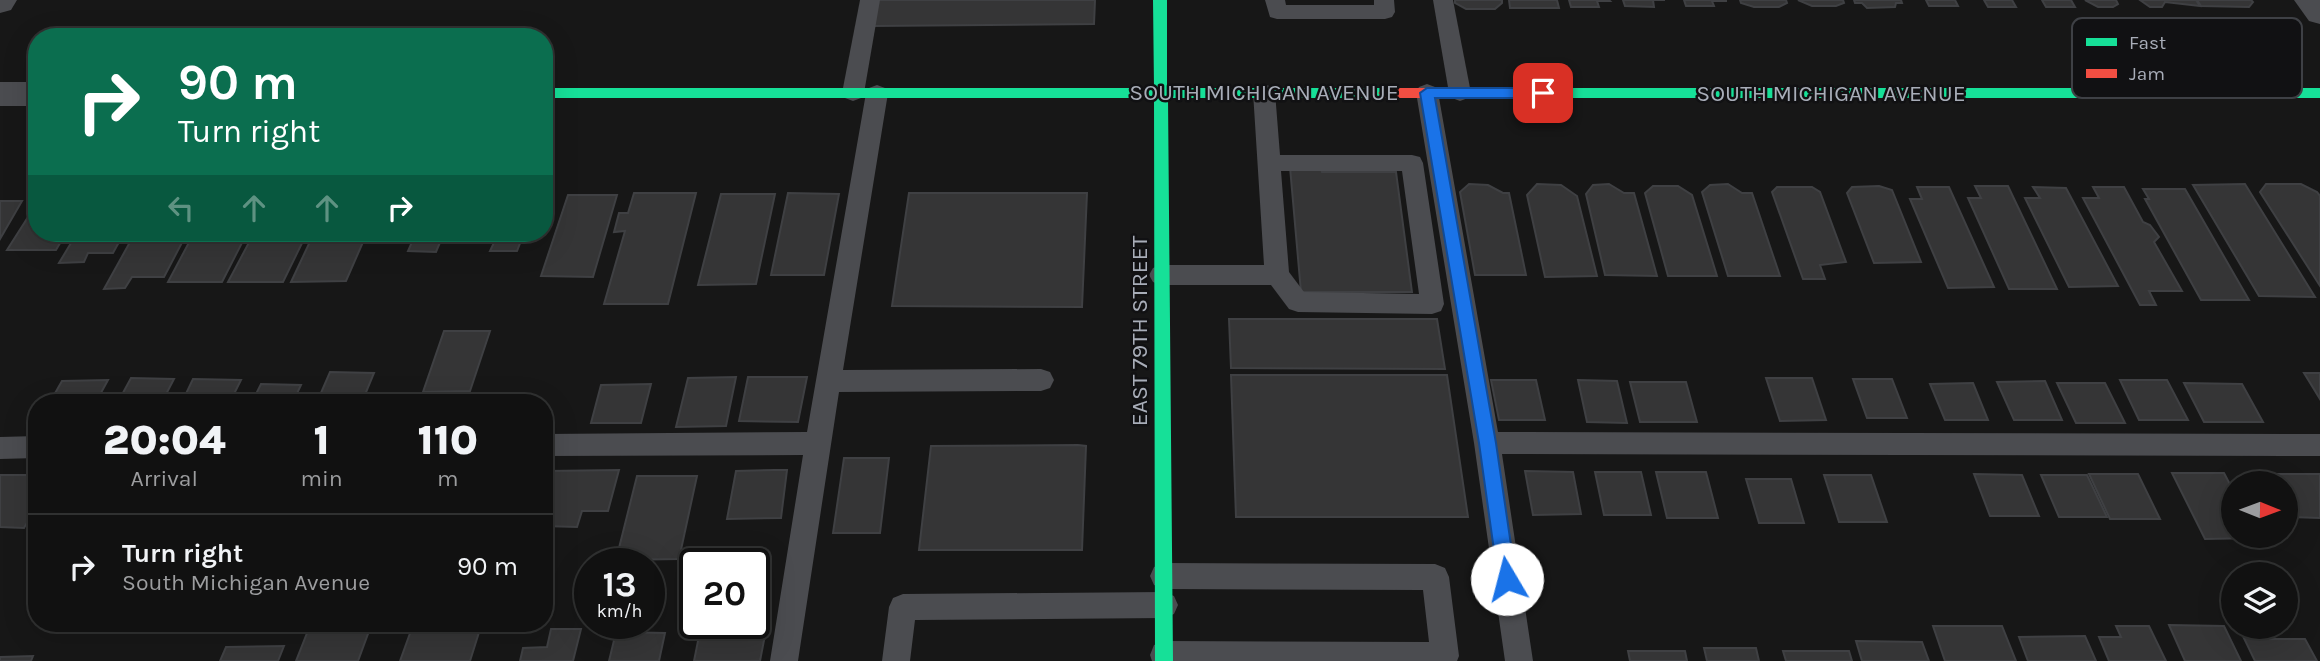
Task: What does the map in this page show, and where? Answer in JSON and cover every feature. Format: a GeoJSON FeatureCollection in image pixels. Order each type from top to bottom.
{"type":"FeatureCollection","features":[{"type":"Feature","properties":{"kind":"street","name":"EAST 79TH STREET"},"geometry":{"type":"LineString","coordinates":[[1160,0],[1164,658]]}},
{"type":"Feature","properties":{"kind":"street"},"geometry":{"type":"LineString","coordinates":[[2310,0],[2320,13]]}},
{"type":"Feature","properties":{"kind":"street","name":"SOUTH MICHIGAN AVENUE"},"geometry":{"type":"LineString","coordinates":[[553,93],[2072,93]]}},
{"type":"Feature","properties":{"kind":"street","name":"SOUTH MICHIGAN AVENUE"},"geometry":{"type":"LineString","coordinates":[[2302,93],[2320,93]]}},
{"type":"Feature","properties":{"kind":"street"},"geometry":{"type":"LineString","coordinates":[[0,94],[28,94]]}},
{"type":"Feature","properties":{"kind":"lane"},"geometry":{"type":"LineString","coordinates":[[784,661],[829,381],[865,93],[870,0]]}},
{"type":"Feature","properties":{"kind":"lane"},"geometry":{"type":"LineString","coordinates":[[1275,0],[1277,12],[1385,12],[1384,0]]}},
{"type":"Feature","properties":{"kind":"lane"},"geometry":{"type":"LineString","coordinates":[[1443,0],[1460,93]]}},
{"type":"Feature","properties":{"kind":"lane"},"geometry":{"type":"LineString","coordinates":[[1264,92],[1277,275],[1297,302],[1463,304]]}},
{"type":"Feature","properties":{"kind":"lane"},"geometry":{"type":"LineString","coordinates":[[1427,93],[1487,443],[1519,661]]}},
{"type":"Feature","properties":{"kind":"lane"},"geometry":{"type":"LineString","coordinates":[[1268,163],[1439,163]]}},
{"type":"Feature","properties":{"kind":"lane"},"geometry":{"type":"LineString","coordinates":[[1412,163],[1432,304]]}},
{"type":"Feature","properties":{"kind":"lane"},"geometry":{"type":"LineString","coordinates":[[1161,275],[1277,275]]}},
{"type":"Feature","properties":{"kind":"lane"},"geometry":{"type":"LineString","coordinates":[[829,381],[1041,380]]}},
{"type":"Feature","properties":{"kind":"lane"},"geometry":{"type":"LineString","coordinates":[[553,444],[818,443]]}},
{"type":"Feature","properties":{"kind":"lane"},"geometry":{"type":"LineString","coordinates":[[1487,443],[2320,445]]}},
{"type":"Feature","properties":{"kind":"lane"},"geometry":{"type":"LineString","coordinates":[[0,448],[28,447]]}},
{"type":"Feature","properties":{"kind":"lane"},"geometry":{"type":"LineString","coordinates":[[1164,576],[1435,577],[1445,656],[1164,658]]}},
{"type":"Feature","properties":{"kind":"lane"},"geometry":{"type":"LineString","coordinates":[[897,661],[902,607],[1164,605]]}},
{"type":"Feature","properties":{"kind":"building"},"geometry":{"type":"Polygon","coordinates":[[[878,0],[1095,0],[1094,24],[873,26],[878,0]]]}},
{"type":"Feature","properties":{"kind":"building"},"geometry":{"type":"Polygon","coordinates":[[[1455,0],[1502,0],[1502,3],[1495,9],[1466,9],[1455,3],[1455,0]]]}},
{"type":"Feature","properties":{"kind":"building"},"geometry":{"type":"Polygon","coordinates":[[[1509,0],[1557,0],[1559,8],[1510,8],[1509,0]]]}},
{"type":"Feature","properties":{"kind":"building"},"geometry":{"type":"Polygon","coordinates":[[[1569,0],[1610,1],[1597,1],[1599,7],[1571,7],[1569,0]]]}},
{"type":"Feature","properties":{"kind":"building"},"geometry":{"type":"Polygon","coordinates":[[[1623,0],[1653,0],[1654,7],[1625,6],[1623,0]]]}},
{"type":"Feature","properties":{"kind":"building"},"geometry":{"type":"Polygon","coordinates":[[[1684,0],[1726,1],[1712,1],[1714,6],[1686,6],[1684,0]]]}},
{"type":"Feature","properties":{"kind":"building"},"geometry":{"type":"Polygon","coordinates":[[[1740,0],[1786,0],[1787,3],[1779,7],[1754,7],[1741,3],[1740,0]]]}},
{"type":"Feature","properties":{"kind":"building"},"geometry":{"type":"Polygon","coordinates":[[[1798,0],[1843,0],[1844,3],[1836,6],[1812,6],[1798,0]]]}},
{"type":"Feature","properties":{"kind":"building"},"geometry":{"type":"Polygon","coordinates":[[[1854,0],[1901,0],[1902,3],[1896,3],[1895,7],[1867,8],[1854,0]]]}},
{"type":"Feature","properties":{"kind":"building"},"geometry":{"type":"Polygon","coordinates":[[[1926,0],[1955,0],[1958,6],[1929,6],[1926,0]]]}},
{"type":"Feature","properties":{"kind":"building"},"geometry":{"type":"Polygon","coordinates":[[[1984,0],[2012,0],[2016,7],[1988,7],[1984,0]]]}},
{"type":"Feature","properties":{"kind":"building"},"geometry":{"type":"Polygon","coordinates":[[[2042,0],[2071,0],[2075,7],[2046,7],[2042,0]]]}},
{"type":"Feature","properties":{"kind":"building"},"geometry":{"type":"Polygon","coordinates":[[[2085,0],[2116,0],[2118,4],[2113,7],[2098,7],[2085,0]]]}},
{"type":"Feature","properties":{"kind":"building"},"geometry":{"type":"Polygon","coordinates":[[[2140,0],[2196,0],[2200,6],[2165,2],[2162,7],[2150,7],[2140,0]]]}},
{"type":"Feature","properties":{"kind":"building"},"geometry":{"type":"Polygon","coordinates":[[[2197,0],[2253,2],[2249,7],[2201,6],[2197,0]]]}},
{"type":"Feature","properties":{"kind":"building"},"geometry":{"type":"Polygon","coordinates":[[[1290,167],[1321,167],[1322,172],[1396,172],[1412,292],[1301,292],[1290,167]]]}},
{"type":"Feature","properties":{"kind":"building"},"geometry":{"type":"Polygon","coordinates":[[[1469,184],[1488,185],[1503,193],[1509,193],[1526,275],[1475,275],[1460,192],[1469,184]]]}},
{"type":"Feature","properties":{"kind":"building"},"geometry":{"type":"Polygon","coordinates":[[[1537,184],[1561,185],[1577,196],[1597,276],[1545,277],[1527,195],[1537,184]]]}},
{"type":"Feature","properties":{"kind":"building"},"geometry":{"type":"Polygon","coordinates":[[[1609,184],[1624,193],[1634,193],[1657,276],[1605,275],[1586,194],[1593,185],[1609,184]]]}},
{"type":"Feature","properties":{"kind":"building"},"geometry":{"type":"Polygon","coordinates":[[[1728,184],[1742,193],[1752,193],[1780,276],[1728,276],[1702,192],[1710,185],[1728,184]]]}},
{"type":"Feature","properties":{"kind":"building"},"geometry":{"type":"Polygon","coordinates":[[[2245,184],[2315,297],[2259,296],[2193,185],[2245,184]]]}},
{"type":"Feature","properties":{"kind":"building"},"geometry":{"type":"Polygon","coordinates":[[[2266,184],[2301,184],[2320,196],[2320,286],[2260,192],[2266,184]]]}},
{"type":"Feature","properties":{"kind":"building"},"geometry":{"type":"Polygon","coordinates":[[[1653,186],[1678,186],[1692,195],[1717,276],[1668,276],[1645,193],[1653,186]]]}},
{"type":"Feature","properties":{"kind":"building"},"geometry":{"type":"Polygon","coordinates":[[[1879,186],[1892,190],[1921,262],[1874,263],[1847,193],[1852,187],[1879,186]]]}},
{"type":"Feature","properties":{"kind":"building"},"geometry":{"type":"Polygon","coordinates":[[[1975,186],[2008,186],[2057,289],[2009,289],[1968,198],[1981,198],[1975,186]]]}},
{"type":"Feature","properties":{"kind":"building"},"geometry":{"type":"Polygon","coordinates":[[[1777,187],[1812,187],[1820,192],[1846,262],[1820,265],[1825,279],[1803,279],[1772,192],[1777,187]]]}},
{"type":"Feature","properties":{"kind":"building"},"geometry":{"type":"Polygon","coordinates":[[[1917,187],[1949,187],[1994,287],[1948,288],[1910,199],[1922,199],[1917,187]]]}},
{"type":"Feature","properties":{"kind":"building"},"geometry":{"type":"Polygon","coordinates":[[[2033,187],[2066,188],[2118,286],[2069,287],[2025,198],[2040,198],[2033,187]]]}},
{"type":"Feature","properties":{"kind":"building"},"geometry":{"type":"Polygon","coordinates":[[[2093,187],[2124,187],[2143,222],[2150,225],[2159,237],[2154,242],[2182,291],[2149,291],[2156,305],[2140,305],[2083,198],[2099,198],[2093,187]]]}},
{"type":"Feature","properties":{"kind":"building"},"geometry":{"type":"Polygon","coordinates":[[[2143,189],[2185,189],[2249,300],[2201,300],[2145,199],[2149,199],[2143,189]]]}},
{"type":"Feature","properties":{"kind":"building"},"geometry":{"type":"Polygon","coordinates":[[[634,193],[696,193],[668,304],[604,304],[625,231],[614,232],[619,213],[628,213],[634,193]]]}},
{"type":"Feature","properties":{"kind":"building"},"geometry":{"type":"Polygon","coordinates":[[[788,193],[839,194],[824,275],[771,275],[788,193]]]}},
{"type":"Feature","properties":{"kind":"building"},"geometry":{"type":"Polygon","coordinates":[[[909,193],[1087,193],[1082,307],[892,306],[909,193]]]}},
{"type":"Feature","properties":{"kind":"building"},"geometry":{"type":"Polygon","coordinates":[[[721,194],[775,194],[756,284],[698,285],[721,194]]]}},
{"type":"Feature","properties":{"kind":"building"},"geometry":{"type":"Polygon","coordinates":[[[568,195],[617,195],[593,277],[541,276],[568,195]]]}},
{"type":"Feature","properties":{"kind":"building"},"geometry":{"type":"Polygon","coordinates":[[[0,201],[22,201],[0,239],[0,201]]]}},
{"type":"Feature","properties":{"kind":"building"},"geometry":{"type":"Polygon","coordinates":[[[28,217],[28,242],[61,242],[56,250],[7,250],[28,217]]]}},
{"type":"Feature","properties":{"kind":"building"},"geometry":{"type":"Polygon","coordinates":[[[72,242],[119,242],[113,253],[88,253],[84,262],[59,263],[72,242]]]}},
{"type":"Feature","properties":{"kind":"building"},"geometry":{"type":"Polygon","coordinates":[[[130,242],[182,242],[164,277],[132,277],[125,288],[104,289],[130,242]]]}},
{"type":"Feature","properties":{"kind":"building"},"geometry":{"type":"Polygon","coordinates":[[[189,242],[242,242],[222,282],[168,282],[189,242]]]}},
{"type":"Feature","properties":{"kind":"building"},"geometry":{"type":"Polygon","coordinates":[[[249,242],[303,242],[283,282],[228,282],[249,242]]]}},
{"type":"Feature","properties":{"kind":"building"},"geometry":{"type":"Polygon","coordinates":[[[310,242],[363,242],[346,281],[291,282],[310,242]]]}},
{"type":"Feature","properties":{"kind":"building"},"geometry":{"type":"Polygon","coordinates":[[[412,242],[440,242],[436,252],[408,251],[412,242]]]}},
{"type":"Feature","properties":{"kind":"building"},"geometry":{"type":"Polygon","coordinates":[[[494,242],[520,242],[517,251],[490,251],[494,242]]]}},
{"type":"Feature","properties":{"kind":"building"},"geometry":{"type":"Polygon","coordinates":[[[1229,319],[1437,319],[1445,369],[1231,368],[1229,319]]]}},
{"type":"Feature","properties":{"kind":"building"},"geometry":{"type":"Polygon","coordinates":[[[444,331],[490,331],[470,391],[423,392],[444,331]]]}},
{"type":"Feature","properties":{"kind":"building"},"geometry":{"type":"Polygon","coordinates":[[[330,372],[374,373],[365,394],[320,394],[330,372]]]}},
{"type":"Feature","properties":{"kind":"building"},"geometry":{"type":"Polygon","coordinates":[[[2304,373],[2320,373],[2320,399],[2304,373]]]}},
{"type":"Feature","properties":{"kind":"building"},"geometry":{"type":"Polygon","coordinates":[[[1231,375],[1447,375],[1468,517],[1236,517],[1231,375]]]}},
{"type":"Feature","properties":{"kind":"building"},"geometry":{"type":"Polygon","coordinates":[[[736,377],[726,426],[676,427],[688,378],[736,377]]]}},
{"type":"Feature","properties":{"kind":"building"},"geometry":{"type":"Polygon","coordinates":[[[748,377],[807,377],[798,422],[739,421],[748,377]]]}},
{"type":"Feature","properties":{"kind":"building"},"geometry":{"type":"Polygon","coordinates":[[[131,378],[174,379],[166,394],[122,394],[131,378]]]}},
{"type":"Feature","properties":{"kind":"building"},"geometry":{"type":"Polygon","coordinates":[[[1766,378],[1812,378],[1826,420],[1780,421],[1766,378]]]}},
{"type":"Feature","properties":{"kind":"building"},"geometry":{"type":"Polygon","coordinates":[[[193,379],[241,380],[234,394],[186,394],[193,379]]]}},
{"type":"Feature","properties":{"kind":"building"},"geometry":{"type":"Polygon","coordinates":[[[1853,379],[1892,379],[1907,418],[1867,418],[1853,379]]]}},
{"type":"Feature","properties":{"kind":"building"},"geometry":{"type":"Polygon","coordinates":[[[108,380],[100,394],[55,394],[62,381],[108,380]]]}},
{"type":"Feature","properties":{"kind":"building"},"geometry":{"type":"Polygon","coordinates":[[[1491,380],[1536,380],[1545,420],[1499,420],[1491,380]]]}},
{"type":"Feature","properties":{"kind":"building"},"geometry":{"type":"Polygon","coordinates":[[[1578,380],[1617,381],[1627,423],[1587,422],[1578,380]]]}},
{"type":"Feature","properties":{"kind":"building"},"geometry":{"type":"Polygon","coordinates":[[[2120,380],[2167,380],[2188,420],[2139,420],[2120,380]]]}},
{"type":"Feature","properties":{"kind":"building"},"geometry":{"type":"Polygon","coordinates":[[[2045,381],[2062,420],[2014,420],[1997,382],[2045,381]]]}},
{"type":"Feature","properties":{"kind":"building"},"geometry":{"type":"Polygon","coordinates":[[[1630,382],[1686,382],[1697,422],[1640,422],[1630,382]]]}},
{"type":"Feature","properties":{"kind":"building"},"geometry":{"type":"Polygon","coordinates":[[[1973,383],[1988,420],[1945,420],[1930,384],[1973,383]]]}},
{"type":"Feature","properties":{"kind":"building"},"geometry":{"type":"Polygon","coordinates":[[[2057,383],[2105,383],[2125,423],[2076,423],[2057,383]]]}},
{"type":"Feature","properties":{"kind":"building"},"geometry":{"type":"Polygon","coordinates":[[[2184,383],[2242,384],[2263,422],[2204,422],[2184,383]]]}},
{"type":"Feature","properties":{"kind":"building"},"geometry":{"type":"Polygon","coordinates":[[[261,384],[301,385],[297,394],[256,394],[261,384]]]}},
{"type":"Feature","properties":{"kind":"building"},"geometry":{"type":"Polygon","coordinates":[[[651,384],[641,423],[591,423],[601,385],[651,384]]]}},
{"type":"Feature","properties":{"kind":"building"},"geometry":{"type":"Polygon","coordinates":[[[931,446],[1086,446],[1082,550],[919,550],[931,446]]]}},
{"type":"Feature","properties":{"kind":"building"},"geometry":{"type":"Polygon","coordinates":[[[844,458],[889,458],[880,533],[833,533],[844,458]]]}},
{"type":"Feature","properties":{"kind":"building"},"geometry":{"type":"Polygon","coordinates":[[[619,470],[608,511],[582,511],[577,527],[553,526],[553,471],[619,470]]]}},
{"type":"Feature","properties":{"kind":"building"},"geometry":{"type":"Polygon","coordinates":[[[787,470],[781,518],[727,519],[736,471],[787,470]]]}},
{"type":"Feature","properties":{"kind":"building"},"geometry":{"type":"Polygon","coordinates":[[[1525,471],[1573,472],[1581,514],[1533,515],[1525,471]]]}},
{"type":"Feature","properties":{"kind":"building"},"geometry":{"type":"Polygon","coordinates":[[[1595,472],[1641,472],[1651,515],[1604,515],[1595,472]]]}},
{"type":"Feature","properties":{"kind":"building"},"geometry":{"type":"Polygon","coordinates":[[[1656,472],[1706,472],[1718,518],[1667,518],[1656,472]]]}},
{"type":"Feature","properties":{"kind":"building"},"geometry":{"type":"Polygon","coordinates":[[[2172,473],[2221,473],[2221,539],[2205,539],[2172,473]]]}},
{"type":"Feature","properties":{"kind":"building"},"geometry":{"type":"Polygon","coordinates":[[[1974,474],[2022,475],[2039,516],[1990,516],[1974,474]]]}},
{"type":"Feature","properties":{"kind":"building"},"geometry":{"type":"Polygon","coordinates":[[[2089,474],[2138,474],[2160,519],[2110,519],[2089,474]]]}},
{"type":"Feature","properties":{"kind":"building"},"geometry":{"type":"Polygon","coordinates":[[[2298,474],[2320,474],[2320,518],[2298,517],[2298,474]]]}},
{"type":"Feature","properties":{"kind":"building"},"geometry":{"type":"Polygon","coordinates":[[[0,475],[28,475],[28,521],[24,528],[0,527],[0,475]]]}},
{"type":"Feature","properties":{"kind":"building"},"geometry":{"type":"Polygon","coordinates":[[[1824,475],[1871,475],[1887,522],[1839,522],[1824,475]]]}},
{"type":"Feature","properties":{"kind":"building"},"geometry":{"type":"Polygon","coordinates":[[[2041,475],[2087,475],[2107,517],[2059,517],[2041,475]]]}},
{"type":"Feature","properties":{"kind":"building"},"geometry":{"type":"Polygon","coordinates":[[[637,476],[697,476],[681,548],[679,548],[679,559],[665,559],[665,548],[619,548],[637,476]]]}},
{"type":"Feature","properties":{"kind":"building"},"geometry":{"type":"Polygon","coordinates":[[[1746,479],[1791,479],[1804,523],[1759,523],[1746,479]]]}},
{"type":"Feature","properties":{"kind":"building"},"geometry":{"type":"Polygon","coordinates":[[[2169,625],[2221,626],[2221,639],[2230,639],[2241,661],[2185,661],[2169,625]]]}},
{"type":"Feature","properties":{"kind":"building"},"geometry":{"type":"Polygon","coordinates":[[[1933,626],[2002,626],[2016,661],[1945,661],[1933,626]]]}},
{"type":"Feature","properties":{"kind":"building"},"geometry":{"type":"Polygon","coordinates":[[[2116,626],[2149,626],[2166,661],[2109,661],[2099,637],[2121,637],[2116,626]]]}},
{"type":"Feature","properties":{"kind":"building"},"geometry":{"type":"Polygon","coordinates":[[[553,629],[574,629],[574,639],[578,639],[573,661],[520,661],[523,648],[547,647],[553,629]]]}},
{"type":"Feature","properties":{"kind":"building"},"geometry":{"type":"Polygon","coordinates":[[[307,632],[369,632],[358,661],[296,661],[307,632]]]}},
{"type":"Feature","properties":{"kind":"building"},"geometry":{"type":"Polygon","coordinates":[[[410,632],[479,632],[470,661],[400,661],[410,632]]]}},
{"type":"Feature","properties":{"kind":"building"},"geometry":{"type":"Polygon","coordinates":[[[2085,636],[2096,661],[2028,661],[2019,637],[2085,636]]]}},
{"type":"Feature","properties":{"kind":"building"},"geometry":{"type":"Polygon","coordinates":[[[614,639],[664,639],[659,661],[609,661],[614,639]]]}},
{"type":"Feature","properties":{"kind":"building"},"geometry":{"type":"Polygon","coordinates":[[[698,639],[764,639],[760,661],[694,661],[698,639]]]}},
{"type":"Feature","properties":{"kind":"building"},"geometry":{"type":"Polygon","coordinates":[[[2244,639],[2305,639],[2317,661],[2255,661],[2244,639]]]}},
{"type":"Feature","properties":{"kind":"building"},"geometry":{"type":"Polygon","coordinates":[[[1856,641],[1922,642],[1929,661],[1862,661],[1856,641]]]}},
{"type":"Feature","properties":{"kind":"building"},"geometry":{"type":"Polygon","coordinates":[[[284,646],[278,661],[220,661],[226,647],[284,646]]]}},
{"type":"Feature","properties":{"kind":"building"},"geometry":{"type":"Polygon","coordinates":[[[1704,648],[1756,648],[1759,661],[1707,661],[1704,648]]]}},
{"type":"Feature","properties":{"kind":"building"},"geometry":{"type":"Polygon","coordinates":[[[1628,651],[1685,651],[1687,661],[1630,661],[1628,651]]]}},
{"type":"Feature","properties":{"kind":"building"},"geometry":{"type":"Polygon","coordinates":[[[1783,651],[1849,651],[1852,661],[1786,661],[1783,651]]]}},
{"type":"Feature","properties":{"kind":"building"},"geometry":{"type":"Polygon","coordinates":[[[33,656],[31,661],[0,661],[0,657],[33,656]]]}},
{"type":"Feature","properties":{"kind":"traffic: fast"},"geometry":{"type":"LineString","coordinates":[[1160,0],[1164,661]]}},
{"type":"Feature","properties":{"kind":"traffic: fast"},"geometry":{"type":"LineString","coordinates":[[553,93],[1385,93]]}},
{"type":"Feature","properties":{"kind":"traffic: fast"},"geometry":{"type":"LineString","coordinates":[[1560,93],[2072,93]]}},
{"type":"Feature","properties":{"kind":"traffic: fast"},"geometry":{"type":"LineString","coordinates":[[2302,93],[2320,93]]}},
{"type":"Feature","properties":{"kind":"traffic: jam"},"geometry":{"type":"LineString","coordinates":[[1385,93],[1560,93]]}},
{"type":"Feature","properties":{"kind":"route"},"geometry":{"type":"LineString","coordinates":[[1507,579],[1487,443],[1427,93],[1543,93]]}}]}
